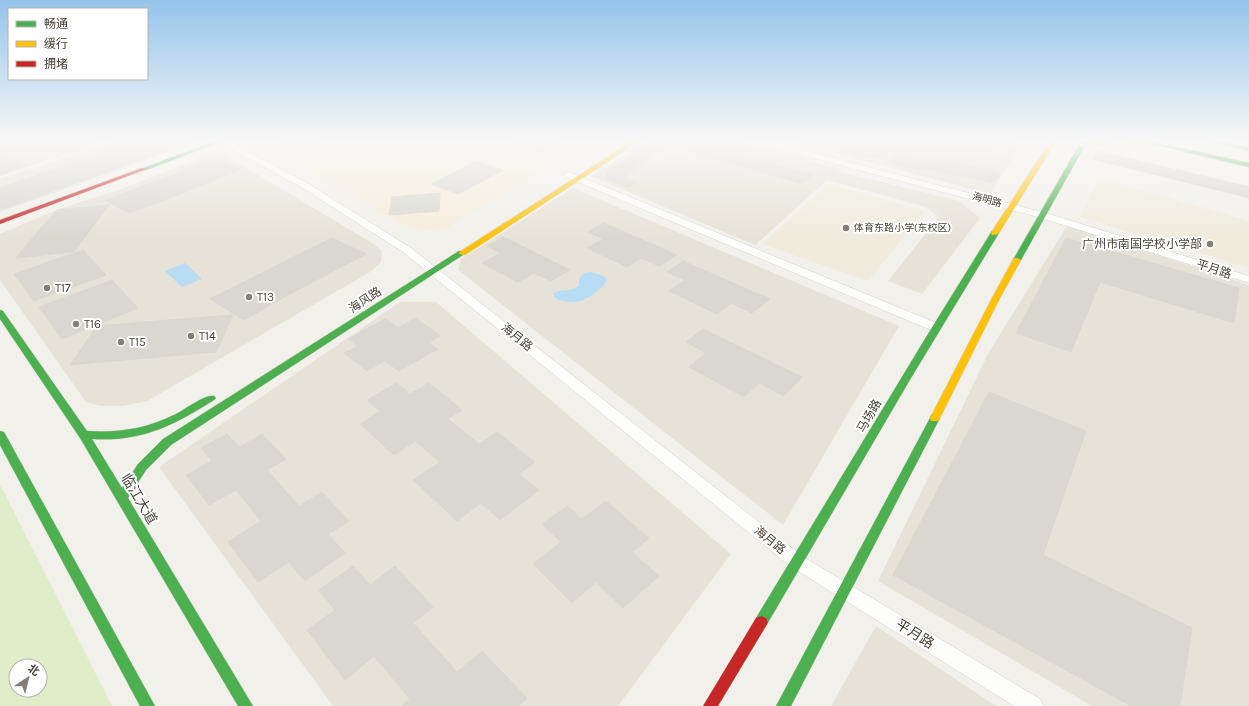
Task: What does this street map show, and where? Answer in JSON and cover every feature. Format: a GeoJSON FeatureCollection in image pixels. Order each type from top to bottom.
{"type":"FeatureCollection","features":[{"type":"Feature","properties":{"kind":"main road"},"geometry":{"type":"LineString","coordinates":[[0,222],[132,173]]}},
{"type":"Feature","properties":{"kind":"main road","name":"海风路"},"geometry":{"type":"LineString","coordinates":[[122,497],[137,472],[150,456],[167,442],[427,265],[577,173]]}},
{"type":"Feature","properties":{"kind":"main road","name":"海风路"},"geometry":{"type":"LineString","coordinates":[[519,206],[579,173]]}},
{"type":"Feature","properties":{"kind":"main road","name":"马场路"},"geometry":{"type":"LineString","coordinates":[[710,706],[853,468],[935,327],[1033,173]]}},
{"type":"Feature","properties":{"kind":"main road"},"geometry":{"type":"LineString","coordinates":[[783,706],[935,418],[996,298],[1066,173]]}},
{"type":"Feature","properties":{"kind":"main road","name":"临江大道"},"geometry":{"type":"LineString","coordinates":[[0,313],[84,435],[246,706]]}},
{"type":"Feature","properties":{"kind":"main road"},"geometry":{"type":"LineString","coordinates":[[84,435],[105,438],[123,438],[145,433],[162,427],[219,394]]}},
{"type":"Feature","properties":{"kind":"main road"},"geometry":{"type":"LineString","coordinates":[[0,435],[148,706]]}},
{"type":"Feature","properties":{"kind":"street","name":"海月路"},"geometry":{"type":"LineString","coordinates":[[282,173],[304,185],[407,250],[427,265],[796,561]]}},
{"type":"Feature","properties":{"kind":"street","name":"海明路"},"geometry":{"type":"LineString","coordinates":[[881,173],[1042,215]]}},
{"type":"Feature","properties":{"kind":"street"},"geometry":{"type":"LineString","coordinates":[[573,176],[935,327]]}},
{"type":"Feature","properties":{"kind":"street","name":"平月路"},"geometry":{"type":"LineString","coordinates":[[1042,215],[1249,280]]}},
{"type":"Feature","properties":{"kind":"street","name":"平月路"},"geometry":{"type":"LineString","coordinates":[[796,561],[1033,706]]}},
{"type":"Feature","properties":{"kind":"shaded area"},"geometry":{"type":"Polygon","coordinates":[[[0,173],[10,173],[0,176],[0,173]]]}},
{"type":"Feature","properties":{"kind":"shaded area"},"geometry":{"type":"Polygon","coordinates":[[[18,173],[110,173],[0,212],[0,179],[18,173]]]}},
{"type":"Feature","properties":{"kind":"shaded area"},"geometry":{"type":"Polygon","coordinates":[[[163,173],[255,173],[372,243],[382,251],[381,262],[370,272],[147,401],[123,406],[101,406],[86,402],[0,280],[0,234],[56,210],[121,189],[163,173]]]}},
{"type":"Feature","properties":{"kind":"shaded area"},"geometry":{"type":"Polygon","coordinates":[[[314,173],[540,173],[446,228],[424,230],[401,224],[314,173]]]}},
{"type":"Feature","properties":{"kind":"shaded area"},"geometry":{"type":"Polygon","coordinates":[[[596,173],[846,173],[959,201],[980,218],[922,294],[888,281],[939,217],[926,207],[827,180],[755,245],[591,176],[596,173]]]}},
{"type":"Feature","properties":{"kind":"shaded area"},"geometry":{"type":"Polygon","coordinates":[[[911,173],[1003,173],[990,194],[911,173]]]}},
{"type":"Feature","properties":{"kind":"shaded area","name":"广州市南国学校小学部"},"geometry":{"type":"Polygon","coordinates":[[[1099,178],[1249,221],[1249,268],[1080,217],[1099,178]]]}},
{"type":"Feature","properties":{"kind":"shaded area","name":"体育东路小学(东校区)"},"geometry":{"type":"Polygon","coordinates":[[[828,184],[925,211],[868,281],[762,244],[828,184]]]}},
{"type":"Feature","properties":{"kind":"shaded area"},"geometry":{"type":"Polygon","coordinates":[[[573,188],[899,326],[783,525],[458,270],[461,259],[573,188]]]}},
{"type":"Feature","properties":{"kind":"shaded area"},"geometry":{"type":"Polygon","coordinates":[[[1067,226],[1249,285],[1249,706],[1092,706],[878,581],[989,352],[1067,226]]]}},
{"type":"Feature","properties":{"kind":"shaded area"},"geometry":{"type":"Polygon","coordinates":[[[400,302],[436,302],[731,554],[618,706],[333,706],[159,467],[400,302]]]}},
{"type":"Feature","properties":{"kind":"shaded area"},"geometry":{"type":"Polygon","coordinates":[[[876,626],[996,706],[831,706],[876,626]]]}},
{"type":"Feature","properties":{"kind":"green space"},"geometry":{"type":"Polygon","coordinates":[[[0,485],[3,490],[112,706],[0,706],[0,485]]]}},
{"type":"Feature","properties":{"kind":"water"},"geometry":{"type":"Polygon","coordinates":[[[185,263],[202,279],[182,287],[165,271],[185,263]]]}},
{"type":"Feature","properties":{"kind":"water"},"geometry":{"type":"Polygon","coordinates":[[[591,272],[604,276],[607,280],[605,284],[593,295],[583,300],[573,302],[558,300],[554,296],[554,293],[573,289],[579,285],[579,278],[584,273],[591,272]]]}},
{"type":"Feature","properties":{"kind":"building"},"geometry":{"type":"Polygon","coordinates":[[[44,173],[104,173],[0,210],[0,188],[44,173]]]}},
{"type":"Feature","properties":{"kind":"building"},"geometry":{"type":"Polygon","coordinates":[[[178,173],[187,173],[208,183],[170,198],[145,185],[178,173]]]}},
{"type":"Feature","properties":{"kind":"building"},"geometry":{"type":"Polygon","coordinates":[[[187,173],[232,173],[208,183],[187,173]]]}},
{"type":"Feature","properties":{"kind":"building"},"geometry":{"type":"Polygon","coordinates":[[[453,173],[497,173],[458,194],[431,184],[453,173]]]}},
{"type":"Feature","properties":{"kind":"building"},"geometry":{"type":"Polygon","coordinates":[[[607,173],[627,173],[627,179],[637,182],[629,187],[605,179],[607,173]]]}},
{"type":"Feature","properties":{"kind":"building"},"geometry":{"type":"Polygon","coordinates":[[[764,173],[805,173],[812,175],[802,184],[764,173]]]}},
{"type":"Feature","properties":{"kind":"building"},"geometry":{"type":"Polygon","coordinates":[[[944,173],[959,173],[957,176],[944,173]]]}},
{"type":"Feature","properties":{"kind":"building"},"geometry":{"type":"Polygon","coordinates":[[[959,173],[1000,173],[994,183],[958,175],[959,173]]]}},
{"type":"Feature","properties":{"kind":"building"},"geometry":{"type":"Polygon","coordinates":[[[1148,173],[1190,173],[1249,187],[1249,198],[1148,173]]]}},
{"type":"Feature","properties":{"kind":"building"},"geometry":{"type":"Polygon","coordinates":[[[145,185],[170,198],[129,213],[105,200],[145,185]]]}},
{"type":"Feature","properties":{"kind":"building"},"geometry":{"type":"Polygon","coordinates":[[[440,193],[439,211],[389,215],[392,197],[440,193]]]}},
{"type":"Feature","properties":{"kind":"building"},"geometry":{"type":"Polygon","coordinates":[[[109,205],[91,229],[36,234],[57,210],[109,205]]]}},
{"type":"Feature","properties":{"kind":"building"},"geometry":{"type":"Polygon","coordinates":[[[604,223],[677,255],[659,266],[641,258],[627,267],[587,248],[603,239],[588,232],[604,223]]]}},
{"type":"Feature","properties":{"kind":"building"},"geometry":{"type":"Polygon","coordinates":[[[91,229],[74,252],[16,258],[36,234],[91,229]]]}},
{"type":"Feature","properties":{"kind":"building"},"geometry":{"type":"Polygon","coordinates":[[[504,237],[570,270],[551,281],[534,273],[518,282],[482,263],[501,253],[487,246],[504,237]]]}},
{"type":"Feature","properties":{"kind":"building"},"geometry":{"type":"Polygon","coordinates":[[[332,238],[366,254],[330,273],[295,256],[332,238]]]}},
{"type":"Feature","properties":{"kind":"building"},"geometry":{"type":"Polygon","coordinates":[[[1066,238],[1239,288],[1234,323],[1100,282],[1071,352],[1016,333],[1066,238]]]}},
{"type":"Feature","properties":{"kind":"building","name":"T17"},"geometry":{"type":"Polygon","coordinates":[[[83,250],[106,275],[34,301],[14,274],[83,250]]]}},
{"type":"Feature","properties":{"kind":"building"},"geometry":{"type":"Polygon","coordinates":[[[295,256],[330,273],[288,295],[254,277],[295,256]]]}},
{"type":"Feature","properties":{"kind":"building"},"geometry":{"type":"Polygon","coordinates":[[[683,261],[770,299],[752,313],[731,303],[717,314],[669,291],[685,280],[667,272],[683,261]]]}},
{"type":"Feature","properties":{"kind":"building","name":"T13"},"geometry":{"type":"Polygon","coordinates":[[[254,277],[288,295],[244,320],[210,299],[254,277]]]}},
{"type":"Feature","properties":{"kind":"building","name":"T16"},"geometry":{"type":"Polygon","coordinates":[[[112,280],[138,308],[62,339],[39,307],[112,280]]]}},
{"type":"Feature","properties":{"kind":"building","name":"T14"},"geometry":{"type":"Polygon","coordinates":[[[233,315],[216,352],[146,358],[168,320],[233,315]]]}},
{"type":"Feature","properties":{"kind":"building"},"geometry":{"type":"Polygon","coordinates":[[[415,318],[441,336],[429,342],[438,349],[399,371],[385,361],[367,371],[344,353],[358,346],[348,339],[385,319],[398,328],[415,318]]]}},
{"type":"Feature","properties":{"kind":"building","name":"T15"},"geometry":{"type":"Polygon","coordinates":[[[168,320],[146,358],[70,365],[97,326],[168,320]]]}},
{"type":"Feature","properties":{"kind":"building"},"geometry":{"type":"Polygon","coordinates":[[[703,329],[802,377],[784,396],[759,383],[744,397],[689,367],[706,353],[686,342],[703,329]]]}},
{"type":"Feature","properties":{"kind":"building"},"geometry":{"type":"Polygon","coordinates":[[[397,383],[410,394],[429,383],[462,410],[448,419],[479,444],[497,432],[535,462],[519,474],[539,490],[500,520],[481,503],[457,521],[413,480],[440,462],[415,441],[394,455],[360,424],[380,411],[367,400],[397,383]]]}},
{"type":"Feature","properties":{"kind":"building"},"geometry":{"type":"Polygon","coordinates":[[[989,392],[1086,431],[1043,555],[1192,628],[1180,706],[1131,706],[893,575],[989,392]]]}},
{"type":"Feature","properties":{"kind":"building"},"geometry":{"type":"Polygon","coordinates":[[[227,434],[239,447],[262,434],[286,459],[267,470],[299,506],[322,492],[349,521],[328,534],[345,553],[305,581],[289,562],[258,582],[228,542],[261,521],[236,490],[209,505],[186,475],[212,461],[201,448],[227,434]]]}},
{"type":"Feature","properties":{"kind":"building"},"geometry":{"type":"Polygon","coordinates":[[[606,501],[649,538],[632,552],[659,576],[623,608],[596,582],[572,603],[533,564],[561,542],[542,524],[567,506],[582,519],[606,501]]]}},
{"type":"Feature","properties":{"kind":"building"},"geometry":{"type":"Polygon","coordinates":[[[353,566],[370,585],[395,566],[433,607],[413,623],[457,672],[482,651],[527,698],[519,706],[402,706],[410,699],[374,656],[345,680],[307,630],[335,610],[319,590],[353,566]]]}},
{"type":"Feature","properties":{"kind":"traffic: fast"},"geometry":{"type":"LineString","coordinates":[[1017,260],[1066,173]]}},
{"type":"Feature","properties":{"kind":"traffic: fast"},"geometry":{"type":"LineString","coordinates":[[761,622],[906,378],[995,233]]}},
{"type":"Feature","properties":{"kind":"traffic: fast"},"geometry":{"type":"LineString","coordinates":[[122,497],[142,467],[167,442],[462,253]]}},
{"type":"Feature","properties":{"kind":"traffic: fast"},"geometry":{"type":"LineString","coordinates":[[0,313],[84,435],[246,706]]}},
{"type":"Feature","properties":{"kind":"traffic: fast"},"geometry":{"type":"LineString","coordinates":[[84,435],[121,435],[151,429],[179,417],[211,398]]}},
{"type":"Feature","properties":{"kind":"traffic: fast"},"geometry":{"type":"LineString","coordinates":[[783,706],[935,418]]}},
{"type":"Feature","properties":{"kind":"traffic: fast"},"geometry":{"type":"LineString","coordinates":[[0,435],[148,706]]}},
{"type":"Feature","properties":{"kind":"traffic: slow"},"geometry":{"type":"LineString","coordinates":[[462,253],[587,173]]}},
{"type":"Feature","properties":{"kind":"traffic: slow"},"geometry":{"type":"LineString","coordinates":[[995,233],[1033,173]]}},
{"type":"Feature","properties":{"kind":"traffic: slow"},"geometry":{"type":"LineString","coordinates":[[935,418],[1017,260]]}},
{"type":"Feature","properties":{"kind":"traffic: jam"},"geometry":{"type":"LineString","coordinates":[[0,222],[133,173]]}},
{"type":"Feature","properties":{"kind":"traffic: jam"},"geometry":{"type":"LineString","coordinates":[[710,706],[761,622]]}},
{"type":"Feature","properties":{"kind":"place","name":"体育东路小学(东校区)"},"geometry":{"type":"Point","coordinates":[846,228]}},
{"type":"Feature","properties":{"kind":"place","name":"广州市南国学校小学部"},"geometry":{"type":"Point","coordinates":[1210,244]}},
{"type":"Feature","properties":{"kind":"place","name":"T17"},"geometry":{"type":"Point","coordinates":[47,288]}},
{"type":"Feature","properties":{"kind":"place","name":"T13"},"geometry":{"type":"Point","coordinates":[249,297]}},
{"type":"Feature","properties":{"kind":"place","name":"T16"},"geometry":{"type":"Point","coordinates":[76,324]}},
{"type":"Feature","properties":{"kind":"place","name":"T14"},"geometry":{"type":"Point","coordinates":[191,336]}},
{"type":"Feature","properties":{"kind":"place","name":"T15"},"geometry":{"type":"Point","coordinates":[121,342]}}]}
